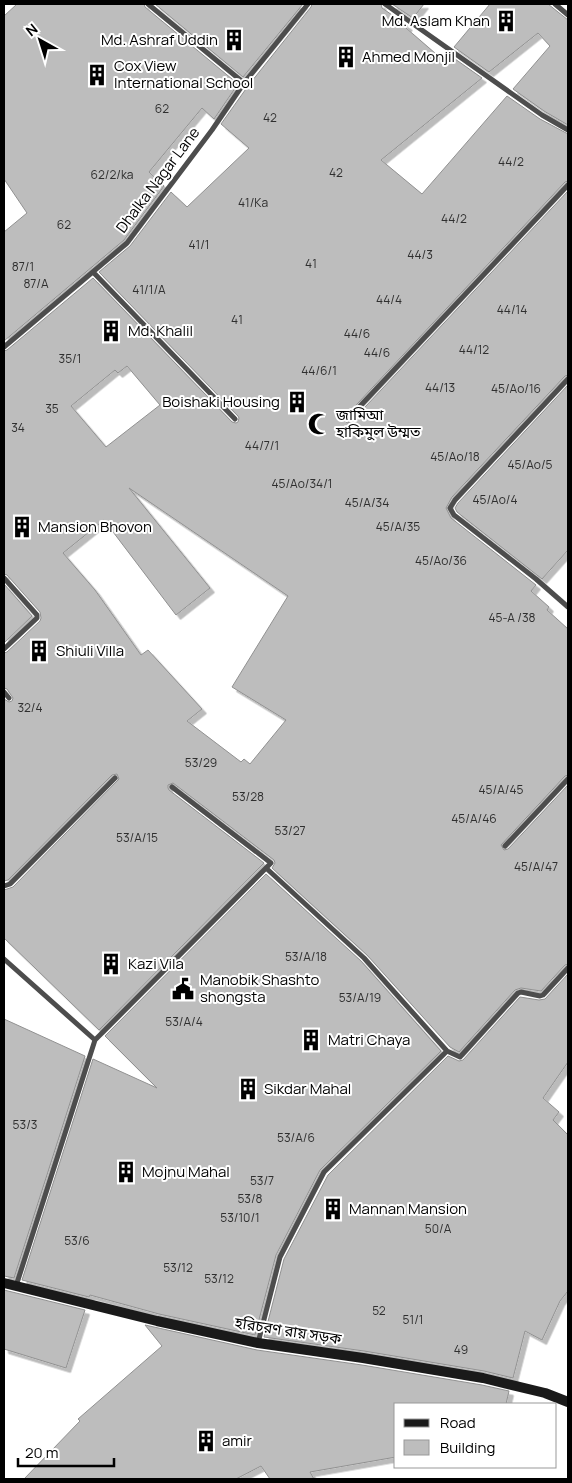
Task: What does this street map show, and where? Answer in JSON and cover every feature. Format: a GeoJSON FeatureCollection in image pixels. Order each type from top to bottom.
{"type":"FeatureCollection","features":[{"type":"Feature","properties":{"kind":"main road","name":"হরিচরণ রায় সড়ক"},"geometry":{"type":"LineString","coordinates":[[4,1283],[157,1321],[258,1343],[483,1378],[545,1393],[568,1402]]}},
{"type":"Feature","properties":{"kind":"street"},"geometry":{"type":"LineString","coordinates":[[148,4],[244,83]]}},
{"type":"Feature","properties":{"kind":"street","name":"Dhalka Nagar Lane"},"geometry":{"type":"LineString","coordinates":[[4,347],[126,243],[212,130],[244,83],[308,4]]}},
{"type":"Feature","properties":{"kind":"street"},"geometry":{"type":"LineString","coordinates":[[385,4],[542,115],[568,130]]}},
{"type":"Feature","properties":{"kind":"street"},"geometry":{"type":"LineString","coordinates":[[555,4],[568,15]]}},
{"type":"Feature","properties":{"kind":"street"},"geometry":{"type":"LineString","coordinates":[[348,419],[568,186]]}},
{"type":"Feature","properties":{"kind":"street"},"geometry":{"type":"LineString","coordinates":[[93,272],[235,419]]}},
{"type":"Feature","properties":{"kind":"street"},"geometry":{"type":"LineString","coordinates":[[568,379],[455,500],[450,508],[454,514],[568,607]]}},
{"type":"Feature","properties":{"kind":"street"},"geometry":{"type":"LineString","coordinates":[[4,578],[37,616],[4,649]]}},
{"type":"Feature","properties":{"kind":"street"},"geometry":{"type":"LineString","coordinates":[[4,692],[9,698]]}},
{"type":"Feature","properties":{"kind":"street"},"geometry":{"type":"LineString","coordinates":[[4,886],[10,884],[115,778]]}},
{"type":"Feature","properties":{"kind":"street"},"geometry":{"type":"LineString","coordinates":[[505,846],[568,779]]}},
{"type":"Feature","properties":{"kind":"street"},"geometry":{"type":"LineString","coordinates":[[16,1286],[96,1040],[271,863],[172,787]]}},
{"type":"Feature","properties":{"kind":"street"},"geometry":{"type":"LineString","coordinates":[[266,868],[364,958],[447,1051],[460,1057],[518,993],[543,995],[568,968]]}},
{"type":"Feature","properties":{"kind":"street"},"geometry":{"type":"LineString","coordinates":[[4,959],[96,1040]]}},
{"type":"Feature","properties":{"kind":"street"},"geometry":{"type":"LineString","coordinates":[[258,1343],[280,1257],[324,1172],[447,1051]]}},
{"type":"Feature","properties":{"kind":"building"},"geometry":{"type":"Polygon","coordinates":[[[17,4],[144,4],[145,7],[238,84],[214,119],[202,108],[149,172],[164,186],[124,240],[4,341],[4,232],[27,213],[4,179],[4,16],[17,4]]]}},
{"type":"Feature","properties":{"kind":"building"},"geometry":{"type":"Polygon","coordinates":[[[155,4],[303,4],[243,77],[155,4]]]}},
{"type":"Feature","properties":{"kind":"building"},"geometry":{"type":"Polygon","coordinates":[[[312,4],[381,4],[382,8],[408,26],[406,28],[443,60],[448,54],[482,78],[381,160],[422,194],[507,96],[540,119],[568,134],[568,181],[344,418],[347,423],[351,422],[568,191],[568,375],[452,497],[446,508],[451,518],[536,585],[531,591],[549,607],[547,610],[568,629],[568,775],[501,845],[504,850],[508,849],[568,785],[568,964],[541,991],[521,988],[515,990],[459,1052],[450,1047],[367,955],[272,868],[275,863],[274,860],[173,783],[168,785],[169,790],[264,863],[99,1030],[4,938],[4,890],[13,887],[119,779],[117,774],[112,775],[8,880],[4,881],[4,699],[9,702],[13,698],[7,689],[4,688],[4,653],[41,618],[40,612],[4,574],[4,351],[93,278],[232,422],[238,422],[238,416],[99,272],[130,246],[171,192],[187,207],[249,148],[221,124],[248,86],[312,4]],[[127,366],[118,373],[115,370],[71,406],[106,447],[160,405],[127,366]],[[129,488],[210,588],[176,615],[104,520],[63,553],[95,590],[141,655],[148,650],[202,709],[187,721],[241,762],[244,759],[250,764],[286,720],[232,687],[288,596],[129,488]]]}},
{"type":"Feature","properties":{"kind":"building"},"geometry":{"type":"Polygon","coordinates":[[[392,4],[424,4],[413,18],[392,4]]]}},
{"type":"Feature","properties":{"kind":"building"},"geometry":{"type":"Polygon","coordinates":[[[490,4],[548,4],[568,20],[568,125],[513,89],[550,46],[538,33],[489,72],[454,47],[490,4]]]}},
{"type":"Feature","properties":{"kind":"building"},"geometry":{"type":"Polygon","coordinates":[[[568,385],[568,550],[542,579],[457,512],[455,508],[568,385]]]}},
{"type":"Feature","properties":{"kind":"building"},"geometry":{"type":"Polygon","coordinates":[[[4,584],[32,616],[4,643],[4,584]]]}},
{"type":"Feature","properties":{"kind":"building"},"geometry":{"type":"Polygon","coordinates":[[[266,874],[361,961],[441,1051],[320,1170],[276,1255],[255,1335],[159,1314],[90,1295],[89,1297],[22,1280],[93,1059],[157,1088],[105,1036],[266,874]]]}},
{"type":"Feature","properties":{"kind":"building"},"geometry":{"type":"Polygon","coordinates":[[[568,974],[568,1062],[543,1098],[559,1112],[553,1120],[568,1135],[568,1291],[560,1301],[542,1340],[525,1331],[513,1378],[484,1371],[364,1351],[264,1337],[284,1259],[328,1175],[448,1056],[459,1061],[463,1060],[520,997],[545,999],[568,974]]]}},
{"type":"Feature","properties":{"kind":"building"},"geometry":{"type":"Polygon","coordinates":[[[4,1019],[85,1056],[14,1278],[4,1276],[4,1019]]]}},
{"type":"Feature","properties":{"kind":"building"},"geometry":{"type":"Polygon","coordinates":[[[4,1290],[85,1310],[66,1368],[4,1349],[4,1290]]]}},
{"type":"Feature","properties":{"kind":"building"},"geometry":{"type":"Polygon","coordinates":[[[145,1325],[257,1350],[362,1365],[509,1391],[506,1403],[394,1403],[394,1457],[310,1472],[314,1479],[270,1479],[261,1466],[236,1479],[24,1479],[80,1421],[78,1419],[162,1346],[145,1325]]]}},
{"type":"Feature","properties":{"kind":"place","name":"Md. Aslam Khan"},"geometry":{"type":"Point","coordinates":[506,21]}},
{"type":"Feature","properties":{"kind":"place","name":"Md. Ashraf Uddin"},"geometry":{"type":"Point","coordinates":[234,40]}},
{"type":"Feature","properties":{"kind":"place","name":"Ahmed Monjil"},"geometry":{"type":"Point","coordinates":[346,57]}},
{"type":"Feature","properties":{"kind":"place","name":"Cox View International School"},"geometry":{"type":"Point","coordinates":[97,75]}},
{"type":"Feature","properties":{"kind":"place","name":"Md. Khalil"},"geometry":{"type":"Point","coordinates":[111,331]}},
{"type":"Feature","properties":{"kind":"place","name":"Boishaki Housing"},"geometry":{"type":"Point","coordinates":[297,402]}},
{"type":"Feature","properties":{"kind":"place","name":"জামিআ হাকিমুল উম্মত"},"geometry":{"type":"Point","coordinates":[319,424]}},
{"type":"Feature","properties":{"kind":"place","name":"Mansion Bhovon"},"geometry":{"type":"Point","coordinates":[22,527]}},
{"type":"Feature","properties":{"kind":"place","name":"Shiuli Villa"},"geometry":{"type":"Point","coordinates":[39,651]}},
{"type":"Feature","properties":{"kind":"place","name":"Kazi Vila"},"geometry":{"type":"Point","coordinates":[111,964]}},
{"type":"Feature","properties":{"kind":"place","name":"Manobik Shashto shongsta"},"geometry":{"type":"Point","coordinates":[183,989]}},
{"type":"Feature","properties":{"kind":"place","name":"Matri Chaya"},"geometry":{"type":"Point","coordinates":[311,1040]}},
{"type":"Feature","properties":{"kind":"place","name":"Sikdar Mahal"},"geometry":{"type":"Point","coordinates":[248,1089]}},
{"type":"Feature","properties":{"kind":"place","name":"Mojnu Mahal"},"geometry":{"type":"Point","coordinates":[126,1172]}},
{"type":"Feature","properties":{"kind":"place","name":"Mannan Mansion"},"geometry":{"type":"Point","coordinates":[333,1209]}},
{"type":"Feature","properties":{"kind":"place","name":"amir"},"geometry":{"type":"Point","coordinates":[206,1441]}}]}
